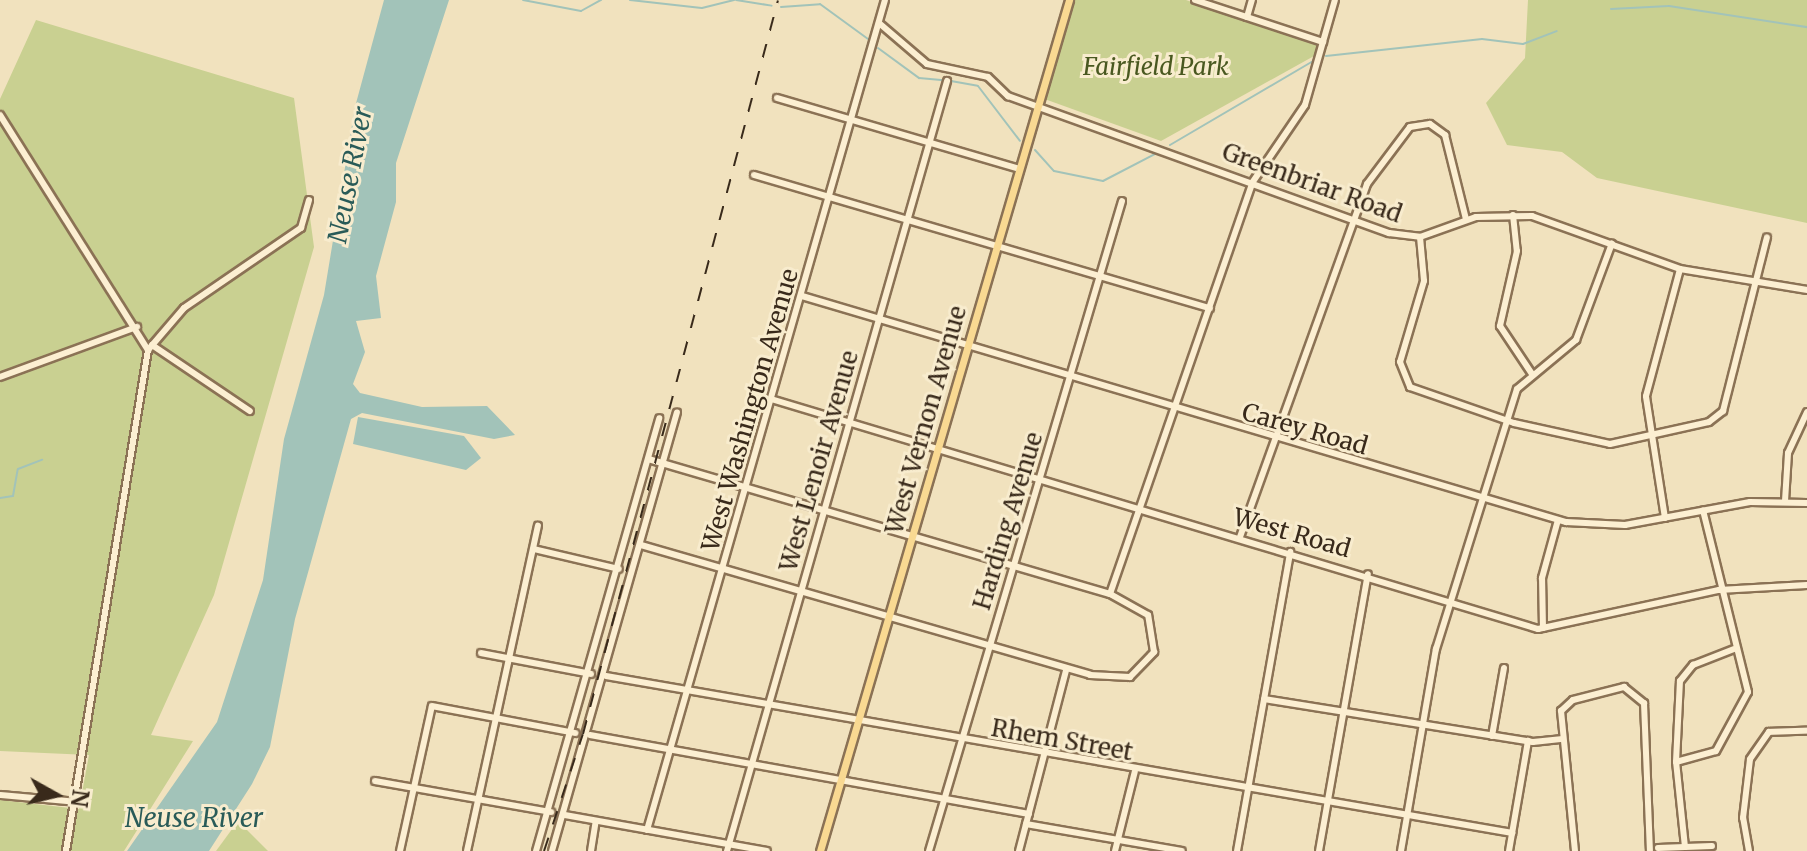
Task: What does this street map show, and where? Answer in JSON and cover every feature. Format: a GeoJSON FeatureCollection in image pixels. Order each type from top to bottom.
{"type":"FeatureCollection","features":[{"type":"Feature","properties":{"kind":"main road","name":"West Vernon Avenue"},"geometry":{"type":"LineString","coordinates":[[820,851],[1069,0]]}},
{"type":"Feature","properties":{"kind":"street","name":"West Washington Avenue"},"geometry":{"type":"LineString","coordinates":[[647,830],[885,0]]}},
{"type":"Feature","properties":{"kind":"street"},"geometry":{"type":"LineString","coordinates":[[1195,0],[1323,42]]}},
{"type":"Feature","properties":{"kind":"street"},"geometry":{"type":"LineString","coordinates":[[1247,17],[1252,0]]}},
{"type":"Feature","properties":{"kind":"street"},"geometry":{"type":"LineString","coordinates":[[1110,594],[1177,409],[1252,183],[1305,105],[1335,0]]}},
{"type":"Feature","properties":{"kind":"street","name":"Greenbriar Road"},"geometry":{"type":"LineString","coordinates":[[879,23],[921,62],[988,77],[1008,96],[1039,103],[1354,220],[1420,237],[1466,219],[1513,215],[1562,222],[1680,269],[1807,290]]}},
{"type":"Feature","properties":{"kind":"street","name":"West Lenoir Avenue"},"geometry":{"type":"LineString","coordinates":[[728,848],[947,81]]}},
{"type":"Feature","properties":{"kind":"street"},"geometry":{"type":"LineString","coordinates":[[777,98],[1020,169]]}},
{"type":"Feature","properties":{"kind":"street"},"geometry":{"type":"LineString","coordinates":[[0,115],[150,348],[250,411]]}},
{"type":"Feature","properties":{"kind":"street"},"geometry":{"type":"LineString","coordinates":[[1240,537],[1372,176],[1402,135],[1422,123],[1447,139],[1466,219]]}},
{"type":"Feature","properties":{"kind":"street"},"geometry":{"type":"LineString","coordinates":[[754,175],[1210,308]]}},
{"type":"Feature","properties":{"kind":"street"},"geometry":{"type":"LineString","coordinates":[[66,851],[78,802],[150,348],[184,308],[301,228],[309,200]]}},
{"type":"Feature","properties":{"kind":"street","name":"Harding Avenue"},"geometry":{"type":"LineString","coordinates":[[929,851],[1122,201]]}},
{"type":"Feature","properties":{"kind":"street"},"geometry":{"type":"LineString","coordinates":[[1513,215],[1517,251],[1500,326],[1532,374]]}},
{"type":"Feature","properties":{"kind":"street"},"geometry":{"type":"LineString","coordinates":[[1420,237],[1424,281],[1400,354],[1402,375],[1425,397],[1589,443],[1649,438],[1709,422],[1723,411],[1760,283],[1767,237]]}},
{"type":"Feature","properties":{"kind":"street"},"geometry":{"type":"LineString","coordinates":[[1401,851],[1436,649],[1454,604],[1517,389],[1576,340],[1612,243]]}},
{"type":"Feature","properties":{"kind":"street"},"geometry":{"type":"LineString","coordinates":[[1665,518],[1649,438],[1647,381],[1680,269]]}},
{"type":"Feature","properties":{"kind":"street","name":"Carey Road"},"geometry":{"type":"LineString","coordinates":[[802,296],[1558,520],[1606,526],[1703,510],[1785,501],[1807,503]]}},
{"type":"Feature","properties":{"kind":"street"},"geometry":{"type":"LineString","coordinates":[[0,377],[96,336],[137,327]]}},
{"type":"Feature","properties":{"kind":"street","name":"West Road"},"geometry":{"type":"LineString","coordinates":[[771,399],[1543,628],[1719,590],[1807,585]]}},
{"type":"Feature","properties":{"kind":"street"},"geometry":{"type":"LineString","coordinates":[[552,851],[590,735],[677,412]]}},
{"type":"Feature","properties":{"kind":"street"},"geometry":{"type":"LineString","coordinates":[[1785,501],[1788,453],[1807,412]]}},
{"type":"Feature","properties":{"kind":"street"},"geometry":{"type":"LineString","coordinates":[[536,851],[575,733],[659,418]]}},
{"type":"Feature","properties":{"kind":"street"},"geometry":{"type":"LineString","coordinates":[[641,545],[1066,670],[1121,679],[1153,657],[1148,615],[1110,594],[648,459]]}},
{"type":"Feature","properties":{"kind":"street"},"geometry":{"type":"LineString","coordinates":[[1676,762],[1716,751],[1747,699],[1746,667],[1734,649],[1703,510]]}},
{"type":"Feature","properties":{"kind":"street"},"geometry":{"type":"LineString","coordinates":[[1543,628],[1542,578],[1558,520]]}},
{"type":"Feature","properties":{"kind":"street"},"geometry":{"type":"LineString","coordinates":[[467,851],[538,526]]}},
{"type":"Feature","properties":{"kind":"street"},"geometry":{"type":"LineString","coordinates":[[534,549],[619,569]]}},
{"type":"Feature","properties":{"kind":"street"},"geometry":{"type":"LineString","coordinates":[[1237,851],[1290,552]]}},
{"type":"Feature","properties":{"kind":"street"},"geometry":{"type":"LineString","coordinates":[[1319,851],[1368,574]]}},
{"type":"Feature","properties":{"kind":"street"},"geometry":{"type":"LineString","coordinates":[[1685,847],[1676,762],[1682,676],[1734,649]]}},
{"type":"Feature","properties":{"kind":"street"},"geometry":{"type":"LineString","coordinates":[[481,653],[591,674]]}},
{"type":"Feature","properties":{"kind":"street"},"geometry":{"type":"LineString","coordinates":[[1492,736],[1504,668]]}},
{"type":"Feature","properties":{"kind":"street"},"geometry":{"type":"LineString","coordinates":[[1019,851],[1066,670]]}},
{"type":"Feature","properties":{"kind":"street","name":"Rhem Street"},"geometry":{"type":"LineString","coordinates":[[606,676],[1135,771],[1512,833]]}},
{"type":"Feature","properties":{"kind":"street"},"geometry":{"type":"LineString","coordinates":[[1575,851],[1563,739],[1567,702],[1624,687],[1640,693],[1650,851]]}},
{"type":"Feature","properties":{"kind":"street"},"geometry":{"type":"LineString","coordinates":[[1264,699],[1528,741],[1563,739]]}},
{"type":"Feature","properties":{"kind":"street"},"geometry":{"type":"LineString","coordinates":[[400,851],[432,706],[575,733]]}},
{"type":"Feature","properties":{"kind":"street"},"geometry":{"type":"LineString","coordinates":[[1749,851],[1743,818],[1750,759],[1769,732],[1807,731]]}},
{"type":"Feature","properties":{"kind":"street"},"geometry":{"type":"LineString","coordinates":[[590,735],[1029,814]]}},
{"type":"Feature","properties":{"kind":"street"},"geometry":{"type":"LineString","coordinates":[[1509,851],[1528,741]]}},
{"type":"Feature","properties":{"kind":"street"},"geometry":{"type":"LineString","coordinates":[[1115,851],[1135,771]]}},
{"type":"Feature","properties":{"kind":"street"},"geometry":{"type":"LineString","coordinates":[[375,781],[551,812]]}},
{"type":"Feature","properties":{"kind":"street"},"geometry":{"type":"LineString","coordinates":[[0,795],[78,802]]}},
{"type":"Feature","properties":{"kind":"street"},"geometry":{"type":"LineString","coordinates":[[565,815],[728,848],[767,851]]}},
{"type":"Feature","properties":{"kind":"street"},"geometry":{"type":"LineString","coordinates":[[591,851],[596,821]]}},
{"type":"Feature","properties":{"kind":"street"},"geometry":{"type":"LineString","coordinates":[[1026,824],[1182,851]]}},
{"type":"Feature","properties":{"kind":"street"},"geometry":{"type":"LineString","coordinates":[[1658,848],[1712,846]]}},
{"type":"Feature","properties":{"kind":"green space","name":"Fairfield Park"},"geometry":{"type":"Polygon","coordinates":[[[1069,0],[1186,0],[1318,46],[1314,56],[1161,141],[1039,97],[1069,0]]]}},
{"type":"Feature","properties":{"kind":"green space"},"geometry":{"type":"Polygon","coordinates":[[[1528,0],[1807,0],[1807,223],[1597,178],[1562,152],[1507,145],[1486,103],[1525,58],[1528,0]]]}},
{"type":"Feature","properties":{"kind":"green space"},"geometry":{"type":"Polygon","coordinates":[[[36,20],[294,98],[314,247],[214,595],[151,735],[193,741],[124,851],[0,851],[0,800],[79,809],[89,755],[0,751],[0,99],[36,20]]]}},
{"type":"Feature","properties":{"kind":"green space"},"geometry":{"type":"Polygon","coordinates":[[[238,821],[268,851],[216,851],[238,821]]]}},
{"type":"Feature","properties":{"kind":"water","name":"Neuse River"},"geometry":{"type":"Polygon","coordinates":[[[384,0],[449,0],[396,163],[396,202],[376,276],[381,318],[356,321],[365,352],[353,384],[360,393],[422,407],[487,406],[515,435],[494,439],[362,413],[351,419],[295,619],[270,747],[252,784],[209,851],[127,851],[217,722],[263,580],[284,439],[324,295],[355,107],[384,0]]]}},
{"type":"Feature","properties":{"kind":"water"},"geometry":{"type":"Polygon","coordinates":[[[358,417],[464,436],[481,458],[466,470],[353,444],[358,417]]]}},
{"type":"Feature","properties":{"kind":"waterway"},"geometry":{"type":"LineString","coordinates":[[523,0],[581,11],[601,0]]}},
{"type":"Feature","properties":{"kind":"waterway"},"geometry":{"type":"LineString","coordinates":[[630,0],[702,8],[734,0]]}},
{"type":"Feature","properties":{"kind":"waterway"},"geometry":{"type":"LineString","coordinates":[[736,0],[772,6]]}},
{"type":"Feature","properties":{"kind":"waterway"},"geometry":{"type":"LineString","coordinates":[[781,7],[820,4],[868,39]]}},
{"type":"Feature","properties":{"kind":"waterway"},"geometry":{"type":"LineString","coordinates":[[1611,9],[1669,6],[1807,27]]}},
{"type":"Feature","properties":{"kind":"waterway"},"geometry":{"type":"LineString","coordinates":[[1326,56],[1482,39],[1523,44],[1557,31]]}},
{"type":"Feature","properties":{"kind":"waterway"},"geometry":{"type":"LineString","coordinates":[[878,48],[919,78],[944,80]]}},
{"type":"Feature","properties":{"kind":"waterway"},"geometry":{"type":"LineString","coordinates":[[1170,145],[1313,61]]}},
{"type":"Feature","properties":{"kind":"waterway"},"geometry":{"type":"LineString","coordinates":[[951,81],[978,86],[1020,141]]}},
{"type":"Feature","properties":{"kind":"waterway"},"geometry":{"type":"LineString","coordinates":[[1035,150],[1054,171],[1103,181],[1157,153]]}},
{"type":"Feature","properties":{"kind":"waterway"},"geometry":{"type":"LineString","coordinates":[[0,498],[13,496],[18,469],[42,460]]}},
{"type":"Feature","properties":{"kind":"railway"},"geometry":{"type":"LineString","coordinates":[[544,851],[583,734],[778,0]]}}]}
